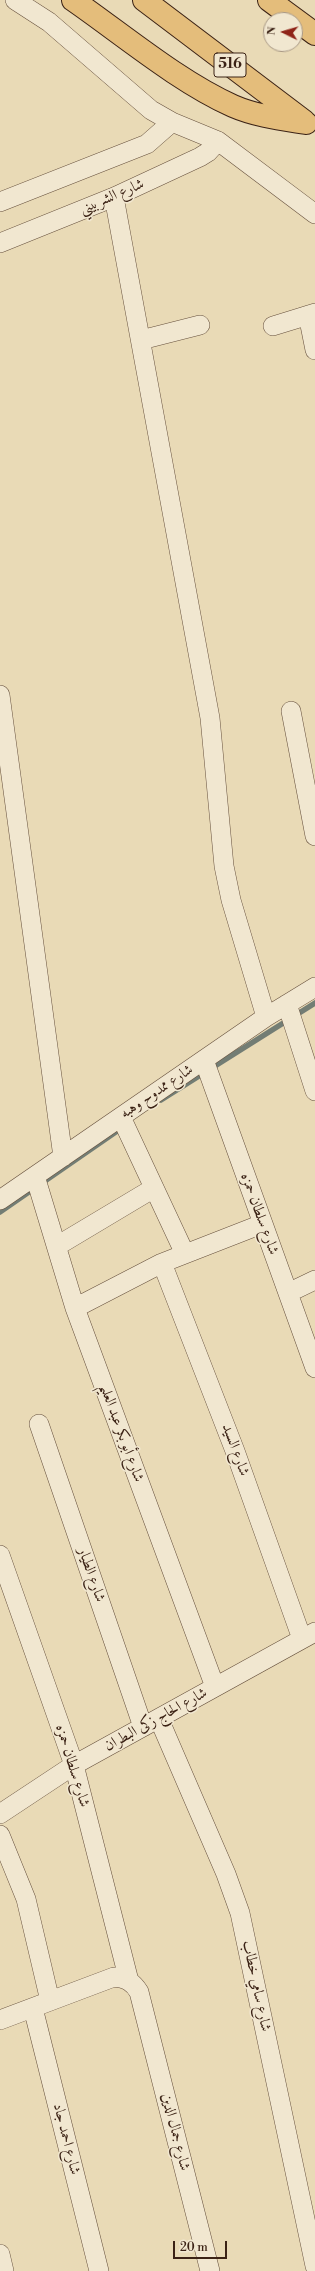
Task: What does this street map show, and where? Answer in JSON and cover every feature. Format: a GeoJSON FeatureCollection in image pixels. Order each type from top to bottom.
{"type":"FeatureCollection","features":[{"type":"Feature","properties":{"kind":"highway"},"geometry":{"type":"LineString","coordinates":[[74,0],[208,94],[234,106],[263,116],[311,126]]}},
{"type":"Feature","properties":{"kind":"highway","name":"516"},"geometry":{"type":"LineString","coordinates":[[144,0],[311,126]]}},
{"type":"Feature","properties":{"kind":"highway"},"geometry":{"type":"LineString","coordinates":[[269,0],[315,34]]}},
{"type":"Feature","properties":{"kind":"street"},"geometry":{"type":"LineString","coordinates":[[15,0],[49,22],[151,110],[172,122],[218,141],[315,214]]}},
{"type":"Feature","properties":{"kind":"street"},"geometry":{"type":"LineString","coordinates":[[0,202],[147,144],[172,122]]}},
{"type":"Feature","properties":{"kind":"street","name":"شارع الشربيني"},"geometry":{"type":"LineString","coordinates":[[0,243],[114,197],[200,157],[218,141]]}},
{"type":"Feature","properties":{"kind":"street"},"geometry":{"type":"LineString","coordinates":[[114,197],[210,718],[224,866],[232,900],[266,1017]]}},
{"type":"Feature","properties":{"kind":"street"},"geometry":{"type":"LineString","coordinates":[[273,326],[312,314],[315,350]]}},
{"type":"Feature","properties":{"kind":"street"},"geometry":{"type":"LineString","coordinates":[[141,340],[200,325]]}},
{"type":"Feature","properties":{"kind":"street"},"geometry":{"type":"LineString","coordinates":[[0,695],[63,1157]]}},
{"type":"Feature","properties":{"kind":"street"},"geometry":{"type":"LineString","coordinates":[[291,711],[315,836]]}},
{"type":"Feature","properties":{"kind":"street","name":"شارع ممدوح وهبه"},"geometry":{"type":"LineString","coordinates":[[0,1200],[37,1183],[63,1157],[124,1124],[207,1069],[266,1017],[290,1014],[315,987]]}},
{"type":"Feature","properties":{"kind":"street"},"geometry":{"type":"LineString","coordinates":[[290,1014],[315,1091]]}},
{"type":"Feature","properties":{"kind":"street","name":"شارع سلطان حمزه"},"geometry":{"type":"LineString","coordinates":[[207,1069],[315,1368]]}},
{"type":"Feature","properties":{"kind":"street"},"geometry":{"type":"LineString","coordinates":[[124,1124],[185,1254]]}},
{"type":"Feature","properties":{"kind":"street","name":"شارع أبو بكر عبد العليم"},"geometry":{"type":"LineString","coordinates":[[37,1183],[75,1308],[215,1687]]}},
{"type":"Feature","properties":{"kind":"street"},"geometry":{"type":"LineString","coordinates":[[57,1246],[154,1188]]}},
{"type":"Feature","properties":{"kind":"street"},"geometry":{"type":"LineString","coordinates":[[75,1308],[127,1280],[162,1264],[262,1224]]}},
{"type":"Feature","properties":{"kind":"street","name":"شارع السيد"},"geometry":{"type":"LineString","coordinates":[[162,1264],[308,1635]]}},
{"type":"Feature","properties":{"kind":"street"},"geometry":{"type":"LineString","coordinates":[[288,1293],[315,1280]]}},
{"type":"Feature","properties":{"kind":"street","name":"شارع الطيار"},"geometry":{"type":"LineString","coordinates":[[39,1424],[151,1723]]}},
{"type":"Feature","properties":{"kind":"street","name":"شارع سلطان حمزه"},"geometry":{"type":"LineString","coordinates":[[0,1555],[74,1765],[134,1986]]}},
{"type":"Feature","properties":{"kind":"street","name":"شارع الحاج زكى البطران"},"geometry":{"type":"LineString","coordinates":[[0,1814],[74,1765],[308,1635]]}},
{"type":"Feature","properties":{"kind":"street","name":"شارع سامي خطاب"},"geometry":{"type":"LineString","coordinates":[[151,1723],[226,1874],[240,1913],[315,2266]]}},
{"type":"Feature","properties":{"kind":"street","name":"شارع احمد جاد"},"geometry":{"type":"LineString","coordinates":[[0,1836],[26,1900],[41,2005],[99,2271]]}},
{"type":"Feature","properties":{"kind":"street"},"geometry":{"type":"LineString","coordinates":[[0,2020],[114,1977],[134,1986]]}},
{"type":"Feature","properties":{"kind":"street","name":"شارع جمال الدين"},"geometry":{"type":"LineString","coordinates":[[134,1986],[210,2271]]}},
{"type":"Feature","properties":{"kind":"street"},"geometry":{"type":"LineString","coordinates":[[0,2254],[4,2271]]}},
{"type":"Feature","properties":{"kind":"waterway"},"geometry":{"type":"LineString","coordinates":[[161,1100],[315,1003]]}},
{"type":"Feature","properties":{"kind":"waterway"},"geometry":{"type":"LineString","coordinates":[[0,1212],[123,1127]]}}]}
